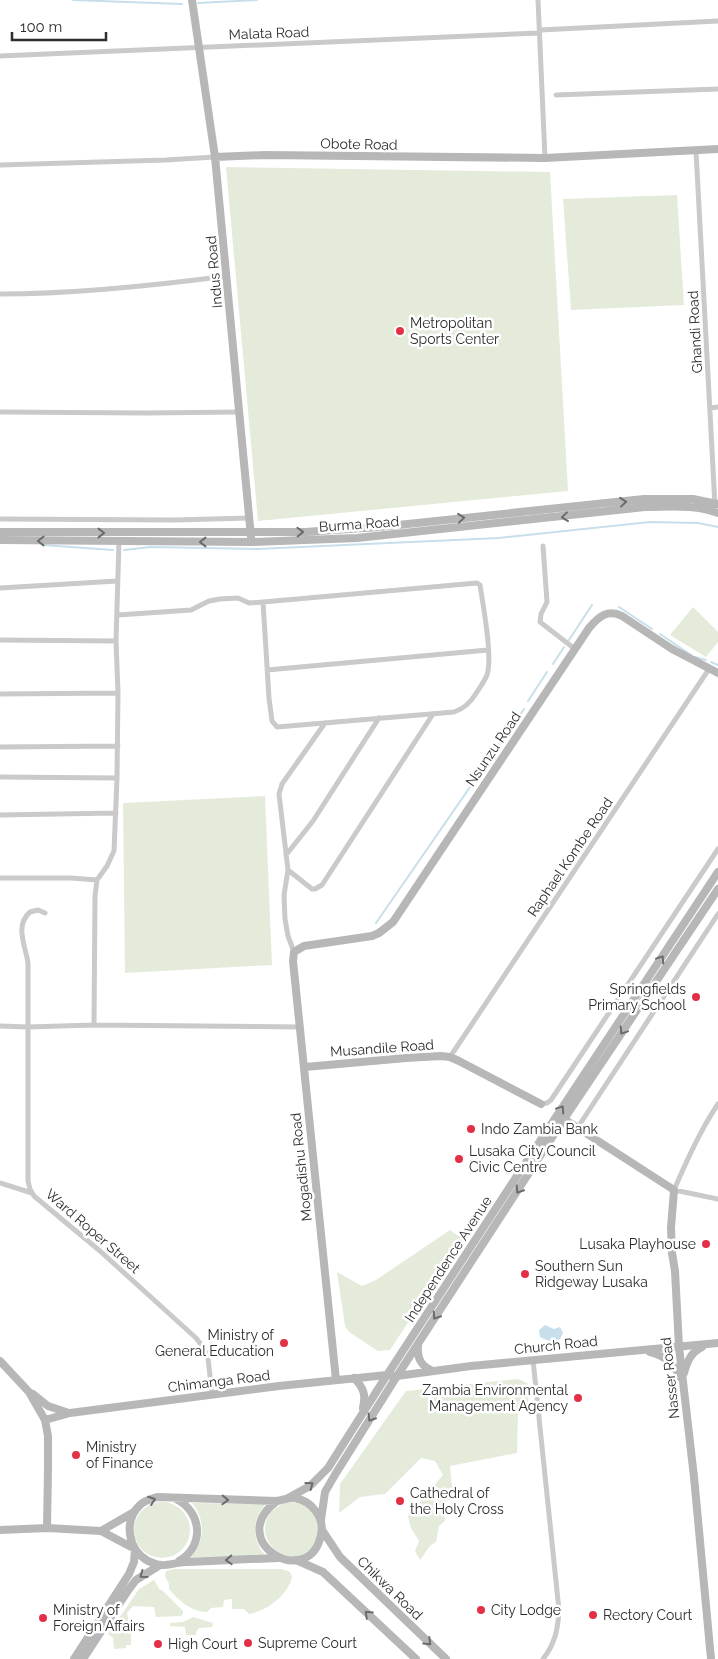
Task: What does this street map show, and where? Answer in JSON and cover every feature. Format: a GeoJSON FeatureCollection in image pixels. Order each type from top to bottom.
{"type":"FeatureCollection","features":[{"type":"Feature","properties":{"kind":"main road","name":"Indus Road"},"geometry":{"type":"LineString","coordinates":[[192,0],[215,157],[252,542]]}},
{"type":"Feature","properties":{"kind":"main road","name":"Obote Road"},"geometry":{"type":"LineString","coordinates":[[215,157],[265,155],[545,158],[718,149]]}},
{"type":"Feature","properties":{"kind":"main road","name":"Burma Road"},"geometry":{"type":"LineString","coordinates":[[0,532],[305,532],[379,527],[644,499],[680,498],[717,508]]}},
{"type":"Feature","properties":{"kind":"main road","name":"Burma Road"},"geometry":{"type":"LineString","coordinates":[[0,540],[252,542],[357,538],[645,508],[682,506],[717,508]]}},
{"type":"Feature","properties":{"kind":"main road","name":"Nsunzu Road"},"geometry":{"type":"LineString","coordinates":[[294,952],[304,946],[372,936],[393,922],[575,649],[597,619],[603,615],[613,613],[622,616],[672,649],[718,673]]}},
{"type":"Feature","properties":{"kind":"main road","name":"Independence Avenue"},"geometry":{"type":"LineString","coordinates":[[288,1498],[310,1486],[328,1468],[387,1375],[718,872]]}},
{"type":"Feature","properties":{"kind":"main road","name":"Independence Avenue"},"geometry":{"type":"LineString","coordinates":[[321,1520],[325,1492],[397,1376],[718,889]]}},
{"type":"Feature","properties":{"kind":"main road","name":"Mogadishu Road"},"geometry":{"type":"LineString","coordinates":[[294,952],[293,961],[299,1026],[305,1067],[336,1380]]}},
{"type":"Feature","properties":{"kind":"main road","name":"Musandile Road"},"geometry":{"type":"LineString","coordinates":[[305,1067],[406,1058],[450,1057],[541,1104]]}},
{"type":"Feature","properties":{"kind":"main road"},"geometry":{"type":"LineString","coordinates":[[564,1120],[578,1127],[674,1190]]}},
{"type":"Feature","properties":{"kind":"main road","name":"Nasser Road"},"geometry":{"type":"LineString","coordinates":[[674,1190],[671,1240],[675,1271],[679,1347],[711,1659]]}},
{"type":"Feature","properties":{"kind":"main road"},"geometry":{"type":"LineString","coordinates":[[418,1343],[420,1362],[424,1367],[433,1371]]}},
{"type":"Feature","properties":{"kind":"main road","name":"Church Road"},"geometry":{"type":"LineString","coordinates":[[397,1376],[533,1360],[718,1343]]}},
{"type":"Feature","properties":{"kind":"main road"},"geometry":{"type":"LineString","coordinates":[[683,1386],[684,1372],[688,1360],[697,1349],[709,1344]]}},
{"type":"Feature","properties":{"kind":"main road"},"geometry":{"type":"LineString","coordinates":[[642,1350],[654,1352],[669,1361],[680,1375],[683,1386]]}},
{"type":"Feature","properties":{"kind":"main road"},"geometry":{"type":"LineString","coordinates":[[0,1361],[29,1392],[48,1406],[70,1413]]}},
{"type":"Feature","properties":{"kind":"main road","name":"Chimanga Road"},"geometry":{"type":"LineString","coordinates":[[45,1420],[70,1413],[212,1394],[354,1378],[397,1376]]}},
{"type":"Feature","properties":{"kind":"main road"},"geometry":{"type":"LineString","coordinates":[[354,1378],[361,1385],[364,1392],[365,1399],[362,1415]]}},
{"type":"Feature","properties":{"kind":"main road"},"geometry":{"type":"LineString","coordinates":[[29,1392],[45,1420],[48,1436],[47,1528]]}},
{"type":"Feature","properties":{"kind":"main road"},"geometry":{"type":"LineString","coordinates":[[101,1532],[134,1512],[148,1500],[157,1497],[277,1502]]}},
{"type":"Feature","properties":{"kind":"main road"},"geometry":{"type":"LineString","coordinates":[[176,1498],[189,1508],[197,1522],[198,1531],[197,1539],[190,1553],[177,1562]]}},
{"type":"Feature","properties":{"kind":"main road"},"geometry":{"type":"LineString","coordinates":[[83,1659],[132,1584],[148,1571],[160,1565],[177,1562],[278,1558],[296,1560],[306,1556],[314,1550],[320,1541],[322,1530],[321,1520],[317,1512],[304,1501],[288,1498],[277,1502],[269,1507],[263,1516],[260,1525],[260,1535],[263,1544],[278,1558]]}},
{"type":"Feature","properties":{"kind":"main road"},"geometry":{"type":"LineString","coordinates":[[74,1659],[130,1574],[134,1562],[135,1549],[130,1531],[134,1512]]}},
{"type":"Feature","properties":{"kind":"main road"},"geometry":{"type":"LineString","coordinates":[[0,1530],[47,1528],[101,1532],[135,1549],[146,1559],[160,1565]]}},
{"type":"Feature","properties":{"kind":"main road","name":"Chikwa Road"},"geometry":{"type":"LineString","coordinates":[[322,1530],[340,1557],[446,1659]]}},
{"type":"Feature","properties":{"kind":"main road"},"geometry":{"type":"LineString","coordinates":[[296,1560],[322,1572],[416,1659]]}},
{"type":"Feature","properties":{"kind":"street"},"geometry":{"type":"LineString","coordinates":[[538,0],[545,158]]}},
{"type":"Feature","properties":{"kind":"street","name":"Malata Road"},"geometry":{"type":"LineString","coordinates":[[0,56],[718,21]]}},
{"type":"Feature","properties":{"kind":"street"},"geometry":{"type":"LineString","coordinates":[[556,95],[718,89]]}},
{"type":"Feature","properties":{"kind":"street","name":"Ghandi Road"},"geometry":{"type":"LineString","coordinates":[[696,151],[717,508]]}},
{"type":"Feature","properties":{"kind":"street","name":"Obote Road"},"geometry":{"type":"LineString","coordinates":[[0,165],[215,157]]}},
{"type":"Feature","properties":{"kind":"street"},"geometry":{"type":"LineString","coordinates":[[0,294],[83,292],[162,285],[227,276]]}},
{"type":"Feature","properties":{"kind":"street"},"geometry":{"type":"LineString","coordinates":[[710,408],[718,407]]}},
{"type":"Feature","properties":{"kind":"street"},"geometry":{"type":"LineString","coordinates":[[0,412],[126,414],[239,412]]}},
{"type":"Feature","properties":{"kind":"street"},"geometry":{"type":"LineString","coordinates":[[0,519],[174,520],[249,518]]}},
{"type":"Feature","properties":{"kind":"street"},"geometry":{"type":"LineString","coordinates":[[94,1025],[94,908],[97,880],[107,866],[114,851],[116,813],[118,746],[116,640],[118,541]]}},
{"type":"Feature","properties":{"kind":"street"},"geometry":{"type":"LineString","coordinates":[[543,546],[547,602],[541,614],[540,622],[575,649]]}},
{"type":"Feature","properties":{"kind":"street"},"geometry":{"type":"LineString","coordinates":[[0,588],[118,581]]}},
{"type":"Feature","properties":{"kind":"street"},"geometry":{"type":"LineString","coordinates":[[118,615],[191,610],[209,601],[220,599],[238,598],[249,602],[263,602],[477,583],[480,585],[484,612],[488,650],[488,673],[467,705],[461,710],[454,712],[279,728],[272,721],[263,602]]}},
{"type":"Feature","properties":{"kind":"street"},"geometry":{"type":"LineString","coordinates":[[0,640],[116,640]]}},
{"type":"Feature","properties":{"kind":"street"},"geometry":{"type":"LineString","coordinates":[[267,670],[488,650]]}},
{"type":"Feature","properties":{"kind":"street","name":"Raphael Kombe Road"},"geometry":{"type":"LineString","coordinates":[[450,1057],[709,669]]}},
{"type":"Feature","properties":{"kind":"street"},"geometry":{"type":"LineString","coordinates":[[0,694],[118,693]]}},
{"type":"Feature","properties":{"kind":"street"},"geometry":{"type":"LineString","coordinates":[[288,870],[312,889],[318,888],[322,884],[432,714]]}},
{"type":"Feature","properties":{"kind":"street"},"geometry":{"type":"LineString","coordinates":[[286,855],[313,820],[379,718]]}},
{"type":"Feature","properties":{"kind":"street"},"geometry":{"type":"LineString","coordinates":[[294,952],[288,936],[284,901],[288,870],[279,801],[280,789],[325,723]]}},
{"type":"Feature","properties":{"kind":"street"},"geometry":{"type":"LineString","coordinates":[[0,747],[118,746]]}},
{"type":"Feature","properties":{"kind":"street"},"geometry":{"type":"LineString","coordinates":[[0,777],[117,778]]}},
{"type":"Feature","properties":{"kind":"street"},"geometry":{"type":"LineString","coordinates":[[0,815],[116,813]]}},
{"type":"Feature","properties":{"kind":"street"},"geometry":{"type":"LineString","coordinates":[[541,1104],[551,1100],[718,849]]}},
{"type":"Feature","properties":{"kind":"street"},"geometry":{"type":"LineString","coordinates":[[0,878],[97,880]]}},
{"type":"Feature","properties":{"kind":"street","name":"Ward Roper Street"},"geometry":{"type":"LineString","coordinates":[[46,913],[38,910],[30,912],[25,919],[22,930],[23,944],[28,963],[28,1181],[32,1193],[56,1216],[100,1251],[196,1338],[208,1358],[212,1394]]}},
{"type":"Feature","properties":{"kind":"street"},"geometry":{"type":"LineString","coordinates":[[578,1127],[718,914]]}},
{"type":"Feature","properties":{"kind":"street"},"geometry":{"type":"LineString","coordinates":[[0,1026],[299,1026]]}},
{"type":"Feature","properties":{"kind":"street","name":"Nasser Road"},"geometry":{"type":"LineString","coordinates":[[674,1190],[693,1147],[718,1104]]}},
{"type":"Feature","properties":{"kind":"street"},"geometry":{"type":"LineString","coordinates":[[0,1182],[32,1193]]}},
{"type":"Feature","properties":{"kind":"street"},"geometry":{"type":"LineString","coordinates":[[674,1190],[718,1199]]}},
{"type":"Feature","properties":{"kind":"street"},"geometry":{"type":"LineString","coordinates":[[533,1360],[559,1610],[559,1622],[555,1639],[552,1647],[543,1659]]}},
{"type":"Feature","properties":{"kind":"green space","name":"Metropolitan Sports Center"},"geometry":{"type":"Polygon","coordinates":[[[226,167],[550,172],[568,491],[258,521],[226,167]]]}},
{"type":"Feature","properties":{"kind":"green space"},"geometry":{"type":"Polygon","coordinates":[[[677,195],[684,305],[571,310],[563,199],[677,195]]]}},
{"type":"Feature","properties":{"kind":"green space"},"geometry":{"type":"Polygon","coordinates":[[[693,607],[718,632],[718,642],[706,657],[670,635],[693,607]]]}},
{"type":"Feature","properties":{"kind":"green space"},"geometry":{"type":"Polygon","coordinates":[[[265,796],[272,965],[125,973],[123,803],[265,796]]]}},
{"type":"Feature","properties":{"kind":"green space"},"geometry":{"type":"Polygon","coordinates":[[[450,1230],[463,1239],[390,1350],[378,1351],[349,1332],[345,1326],[337,1272],[362,1286],[376,1280],[450,1230]]]}},
{"type":"Feature","properties":{"kind":"green space"},"geometry":{"type":"Polygon","coordinates":[[[518,1379],[527,1383],[529,1388],[528,1404],[518,1414],[517,1453],[450,1466],[453,1497],[444,1503],[445,1521],[439,1526],[436,1542],[430,1546],[420,1560],[415,1551],[419,1541],[411,1528],[408,1516],[443,1475],[435,1461],[421,1458],[385,1494],[360,1497],[339,1513],[340,1484],[406,1391],[518,1379]]]}},
{"type":"Feature","properties":{"kind":"green space"},"geometry":{"type":"Polygon","coordinates":[[[157,1502],[167,1502],[182,1510],[188,1519],[190,1530],[188,1541],[182,1550],[167,1558],[157,1558],[146,1553],[139,1546],[134,1535],[134,1525],[139,1514],[146,1507],[157,1502]]]}},
{"type":"Feature","properties":{"kind":"green space"},"geometry":{"type":"Polygon","coordinates":[[[290,1502],[301,1503],[318,1516],[318,1542],[308,1553],[298,1557],[290,1557],[278,1551],[270,1545],[266,1537],[267,1519],[279,1506],[290,1502]]]}},
{"type":"Feature","properties":{"kind":"green space"},"geometry":{"type":"Polygon","coordinates":[[[192,1503],[266,1504],[258,1517],[255,1530],[258,1544],[267,1557],[190,1558],[199,1545],[202,1531],[200,1517],[192,1503]]]}},
{"type":"Feature","properties":{"kind":"green space"},"geometry":{"type":"Polygon","coordinates":[[[174,1569],[282,1569],[290,1572],[292,1577],[286,1590],[276,1601],[256,1612],[249,1614],[244,1609],[232,1609],[232,1599],[224,1600],[223,1607],[211,1608],[207,1612],[196,1610],[186,1605],[169,1589],[165,1576],[166,1571],[174,1569]]]}},
{"type":"Feature","properties":{"kind":"green space"},"geometry":{"type":"Polygon","coordinates":[[[154,1580],[160,1590],[183,1611],[183,1614],[181,1616],[156,1617],[154,1607],[133,1606],[127,1613],[131,1630],[131,1645],[126,1645],[126,1648],[114,1649],[113,1638],[108,1634],[139,1589],[154,1580]]]}},
{"type":"Feature","properties":{"kind":"green space"},"geometry":{"type":"Polygon","coordinates":[[[193,1617],[213,1623],[212,1627],[199,1628],[196,1635],[186,1635],[185,1627],[170,1626],[170,1623],[183,1622],[193,1617]]]}},
{"type":"Feature","properties":{"kind":"water"},"geometry":{"type":"Polygon","coordinates":[[[545,1325],[554,1329],[560,1327],[563,1333],[560,1339],[550,1341],[540,1337],[539,1330],[545,1325]]]}},
{"type":"Feature","properties":{"kind":"waterway"},"geometry":{"type":"LineString","coordinates":[[73,0],[182,4]]}},
{"type":"Feature","properties":{"kind":"waterway"},"geometry":{"type":"LineString","coordinates":[[198,3],[257,0]]}},
{"type":"Feature","properties":{"kind":"waterway"},"geometry":{"type":"LineString","coordinates":[[124,550],[151,547],[257,549],[499,538],[650,522],[698,523],[718,527]]}},
{"type":"Feature","properties":{"kind":"waterway"},"geometry":{"type":"LineString","coordinates":[[43,545],[113,550]]}},
{"type":"Feature","properties":{"kind":"waterway"},"geometry":{"type":"LineString","coordinates":[[569,640],[592,605]]}},
{"type":"Feature","properties":{"kind":"waterway"},"geometry":{"type":"LineString","coordinates":[[619,607],[652,629]]}},
{"type":"Feature","properties":{"kind":"waterway"},"geometry":{"type":"LineString","coordinates":[[660,634],[691,655]]}},
{"type":"Feature","properties":{"kind":"waterway"},"geometry":{"type":"LineString","coordinates":[[553,664],[564,647]]}},
{"type":"Feature","properties":{"kind":"waterway"},"geometry":{"type":"LineString","coordinates":[[695,657],[706,660]]}},
{"type":"Feature","properties":{"kind":"waterway"},"geometry":{"type":"LineString","coordinates":[[711,662],[718,665]]}},
{"type":"Feature","properties":{"kind":"waterway"},"geometry":{"type":"LineString","coordinates":[[528,701],[547,672]]}},
{"type":"Feature","properties":{"kind":"waterway"},"geometry":{"type":"LineString","coordinates":[[376,923],[524,709]]}},
{"type":"Feature","properties":{"kind":"place","name":"Metropolitan Sports Center"},"geometry":{"type":"Point","coordinates":[400,331]}},
{"type":"Feature","properties":{"kind":"place","name":"Springfields Primary School"},"geometry":{"type":"Point","coordinates":[696,997]}},
{"type":"Feature","properties":{"kind":"place","name":"Indo Zambia Bank"},"geometry":{"type":"Point","coordinates":[471,1129]}},
{"type":"Feature","properties":{"kind":"place","name":"Lusaka City Council Civic Centre"},"geometry":{"type":"Point","coordinates":[459,1159]}},
{"type":"Feature","properties":{"kind":"place","name":"Lusaka Playhouse"},"geometry":{"type":"Point","coordinates":[706,1244]}},
{"type":"Feature","properties":{"kind":"place","name":"Southern Sun Ridgeway Lusaka"},"geometry":{"type":"Point","coordinates":[525,1274]}},
{"type":"Feature","properties":{"kind":"place","name":"Ministry of General Education"},"geometry":{"type":"Point","coordinates":[284,1343]}},
{"type":"Feature","properties":{"kind":"place","name":"Zambia Environmental Management Agency"},"geometry":{"type":"Point","coordinates":[578,1398]}},
{"type":"Feature","properties":{"kind":"place","name":"Ministry of Finance"},"geometry":{"type":"Point","coordinates":[76,1455]}},
{"type":"Feature","properties":{"kind":"place","name":"Cathedral of the Holy Cross"},"geometry":{"type":"Point","coordinates":[400,1501]}},
{"type":"Feature","properties":{"kind":"place","name":"City Lodge"},"geometry":{"type":"Point","coordinates":[481,1610]}},
{"type":"Feature","properties":{"kind":"place","name":"Rectory Court"},"geometry":{"type":"Point","coordinates":[593,1615]}},
{"type":"Feature","properties":{"kind":"place","name":"Ministry of Foreign Affairs"},"geometry":{"type":"Point","coordinates":[43,1618]}},
{"type":"Feature","properties":{"kind":"place","name":"Supreme Court"},"geometry":{"type":"Point","coordinates":[248,1643]}},
{"type":"Feature","properties":{"kind":"place","name":"High Court"},"geometry":{"type":"Point","coordinates":[158,1644]}}]}
